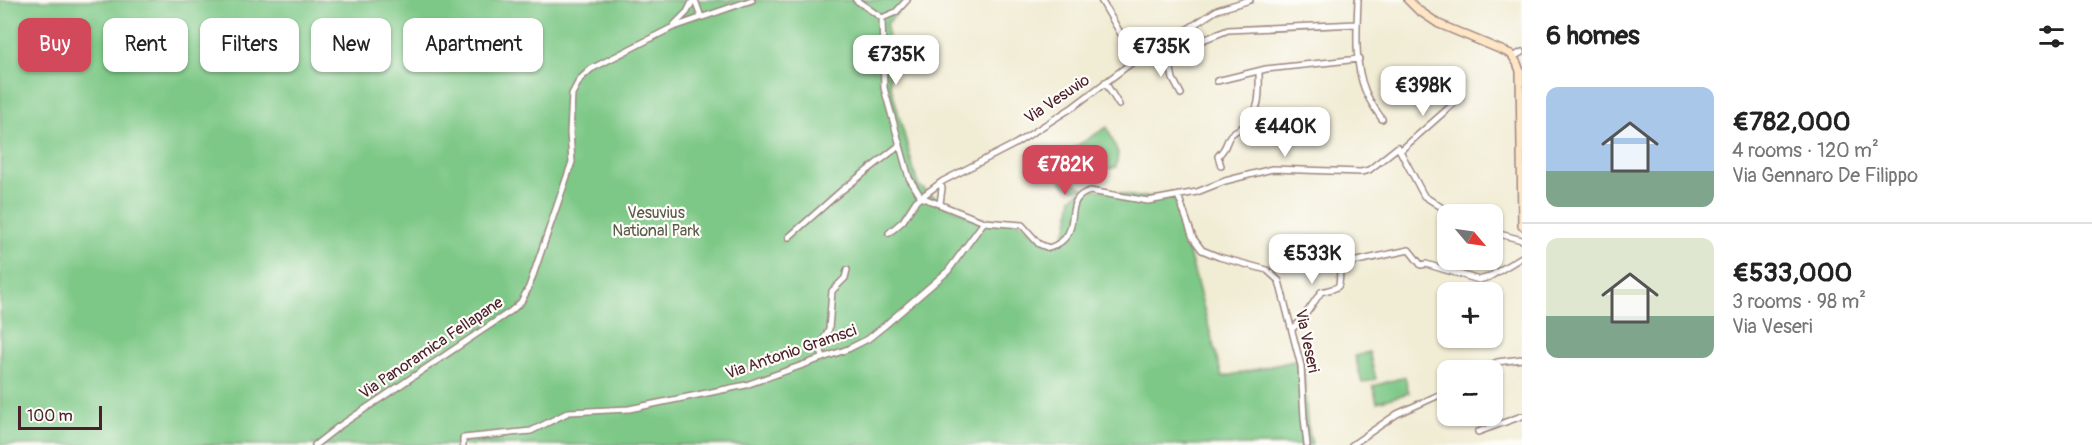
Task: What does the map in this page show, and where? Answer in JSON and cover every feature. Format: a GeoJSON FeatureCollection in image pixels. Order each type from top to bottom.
{"type":"FeatureCollection","features":[{"type":"Feature","properties":{"kind":"street"},"geometry":{"type":"LineString","coordinates":[[694,0],[701,17]]}},
{"type":"Feature","properties":{"kind":"street"},"geometry":{"type":"LineString","coordinates":[[671,28],[687,12],[694,0]]}},
{"type":"Feature","properties":{"kind":"street","name":"Via Panoramica Fellapane"},"geometry":{"type":"LineString","coordinates":[[315,445],[521,302],[529,287],[572,162],[570,133],[572,94],[580,79],[591,69],[671,28],[752,0]]}},
{"type":"Feature","properties":{"kind":"street"},"geometry":{"type":"LineString","coordinates":[[856,0],[882,18]]}},
{"type":"Feature","properties":{"kind":"street"},"geometry":{"type":"LineString","coordinates":[[882,18],[896,12],[907,0]]}},
{"type":"Feature","properties":{"kind":"street"},"geometry":{"type":"LineString","coordinates":[[1101,0],[1136,60]]}},
{"type":"Feature","properties":{"kind":"street","name":"Via Vesuvio"},"geometry":{"type":"LineString","coordinates":[[889,232],[903,221],[911,206],[940,183],[1015,144],[1073,107],[1163,42],[1218,10],[1250,0]]}},
{"type":"Feature","properties":{"kind":"street"},"geometry":{"type":"LineString","coordinates":[[1358,0],[1357,24],[1361,77],[1365,92],[1382,119]]}},
{"type":"Feature","properties":{"kind":"street"},"geometry":{"type":"LineString","coordinates":[[1408,0],[1439,24],[1506,51],[1513,57],[1520,71],[1522,226]]}},
{"type":"Feature","properties":{"kind":"street"},"geometry":{"type":"LineString","coordinates":[[882,18],[884,88],[909,178],[921,197],[984,222],[1022,225],[1040,244],[1049,248],[1067,238],[1072,224],[1074,204],[1083,193],[1090,192],[1148,201],[1197,192],[1272,169],[1361,172],[1369,170],[1399,149],[1460,98]]}},
{"type":"Feature","properties":{"kind":"street"},"geometry":{"type":"LineString","coordinates":[[1168,54],[1228,30],[1357,24]]}},
{"type":"Feature","properties":{"kind":"street"},"geometry":{"type":"LineString","coordinates":[[1163,42],[1173,79],[1181,93]]}},
{"type":"Feature","properties":{"kind":"street"},"geometry":{"type":"LineString","coordinates":[[1513,57],[1522,52]]}},
{"type":"Feature","properties":{"kind":"street"},"geometry":{"type":"LineString","coordinates":[[1217,81],[1259,71],[1359,59]]}},
{"type":"Feature","properties":{"kind":"street"},"geometry":{"type":"LineString","coordinates":[[1221,166],[1218,156],[1224,152],[1230,136],[1248,123],[1257,107],[1259,71]]}},
{"type":"Feature","properties":{"kind":"street"},"geometry":{"type":"LineString","coordinates":[[1106,82],[1119,105]]}},
{"type":"Feature","properties":{"kind":"street"},"geometry":{"type":"LineString","coordinates":[[789,237],[841,191],[900,145]]}},
{"type":"Feature","properties":{"kind":"street"},"geometry":{"type":"LineString","coordinates":[[1399,149],[1424,196],[1437,204]]}},
{"type":"Feature","properties":{"kind":"street"},"geometry":{"type":"LineString","coordinates":[[940,183],[942,188],[940,204]]}},
{"type":"Feature","properties":{"kind":"street","name":"Via Veseri"},"geometry":{"type":"LineString","coordinates":[[1178,195],[1193,238],[1202,250],[1218,257],[1263,268],[1274,275],[1281,285],[1301,366],[1307,445]]}},
{"type":"Feature","properties":{"kind":"street","name":"Via Antonio Gramsci"},"geometry":{"type":"LineString","coordinates":[[463,445],[463,438],[531,431],[569,412],[629,409],[746,385],[858,344],[883,327],[948,272],[984,222]]}},
{"type":"Feature","properties":{"kind":"street"},"geometry":{"type":"LineString","coordinates":[[1503,235],[1522,240]]}},
{"type":"Feature","properties":{"kind":"street"},"geometry":{"type":"LineString","coordinates":[[1292,329],[1301,321],[1316,296],[1340,286],[1340,267],[1343,264],[1409,250],[1421,265],[1432,266],[1473,279],[1489,277],[1522,257]]}},
{"type":"Feature","properties":{"kind":"street"},"geometry":{"type":"LineString","coordinates":[[823,358],[820,346],[830,329],[832,291],[845,278],[847,270]]}},
{"type":"Feature","properties":{"kind":"street"},"geometry":{"type":"LineString","coordinates":[[1503,362],[1522,360]]}},
{"type":"Feature","properties":{"kind":"street"},"geometry":{"type":"LineString","coordinates":[[1352,445],[1397,414],[1437,396]]}},
{"type":"Feature","properties":{"kind":"street"},"geometry":{"type":"LineString","coordinates":[[1478,432],[1522,416]]}},
{"type":"Feature","properties":{"kind":"green space","name":"Vesuvius National Park"},"geometry":{"type":"Polygon","coordinates":[[[0,0],[909,0],[887,24],[890,83],[918,185],[949,206],[967,214],[988,220],[1016,221],[1029,228],[1043,241],[1049,242],[1063,237],[1068,224],[1072,197],[1081,192],[1099,189],[1134,197],[1145,197],[1173,192],[1222,377],[1303,359],[1307,423],[1312,445],[0,445],[0,0]]]}},
{"type":"Feature","properties":{"kind":"green space"},"geometry":{"type":"Polygon","coordinates":[[[1107,127],[1118,153],[1116,167],[1102,169],[1080,165],[1074,178],[1077,185],[1084,188],[1068,187],[1061,180],[1054,164],[1073,160],[1074,156],[1070,150],[1107,127]]]}},
{"type":"Feature","properties":{"kind":"green space"},"geometry":{"type":"Polygon","coordinates":[[[1369,352],[1376,379],[1362,383],[1355,356],[1369,352]]]}},
{"type":"Feature","properties":{"kind":"green space"},"geometry":{"type":"Polygon","coordinates":[[[1405,377],[1409,393],[1377,402],[1373,386],[1405,377]]]}}]}
